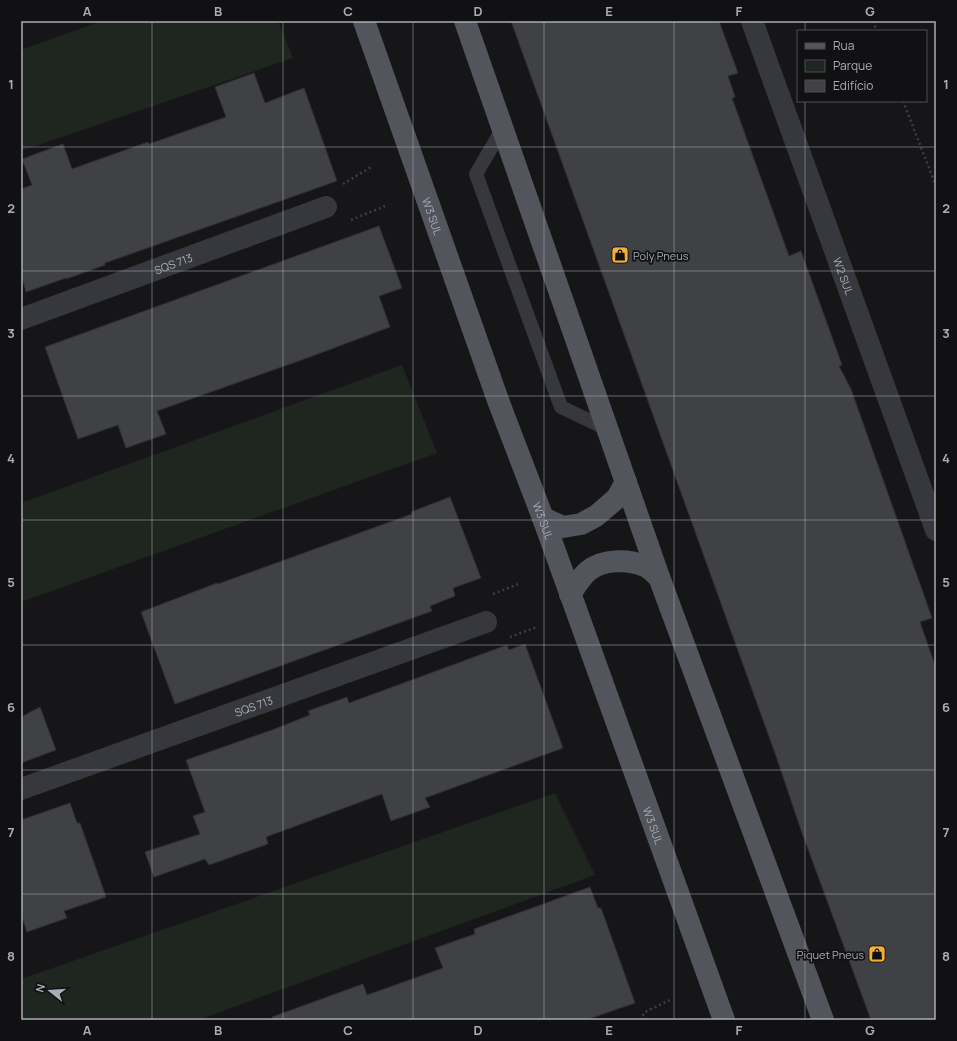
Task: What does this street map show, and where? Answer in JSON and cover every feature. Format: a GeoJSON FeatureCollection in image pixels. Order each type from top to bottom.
{"type":"FeatureCollection","features":[{"type":"Feature","properties":{"kind":"main road","name":"W3 SUL"},"geometry":{"type":"LineString","coordinates":[[364,21],[499,403],[543,518],[724,1020]]}},
{"type":"Feature","properties":{"kind":"main road"},"geometry":{"type":"LineString","coordinates":[[465,21],[659,577],[824,1020]]}},
{"type":"Feature","properties":{"kind":"main road"},"geometry":{"type":"LineString","coordinates":[[543,518],[563,527],[581,524],[596,516],[617,498],[626,482]]}},
{"type":"Feature","properties":{"kind":"main road"},"geometry":{"type":"LineString","coordinates":[[570,594],[581,578],[589,570],[603,564],[617,561],[633,562],[646,566],[659,577]]}},
{"type":"Feature","properties":{"kind":"street","name":"W2 SUL"},"geometry":{"type":"LineString","coordinates":[[752,21],[936,530]]}},
{"type":"Feature","properties":{"kind":"street","name":"SQS 713"},"geometry":{"type":"LineString","coordinates":[[21,319],[326,207]]}},
{"type":"Feature","properties":{"kind":"street","name":"SQS 713"},"geometry":{"type":"LineString","coordinates":[[21,789],[486,622]]}},
{"type":"Feature","properties":{"kind":"lane"},"geometry":{"type":"LineString","coordinates":[[503,128],[476,174],[561,407],[607,428]]}},
{"type":"Feature","properties":{"kind":"path"},"geometry":{"type":"LineString","coordinates":[[904,102],[936,186]]}},
{"type":"Feature","properties":{"kind":"path"},"geometry":{"type":"LineString","coordinates":[[326,207],[344,183],[372,167]]}},
{"type":"Feature","properties":{"kind":"path"},"geometry":{"type":"LineString","coordinates":[[640,1020],[645,1012],[670,1000]]}},
{"type":"Feature","properties":{"kind":"green space"},"geometry":{"type":"Polygon","coordinates":[[[101,21],[278,21],[293,58],[21,151],[21,50],[101,21]]]}},
{"type":"Feature","properties":{"kind":"green space"},"geometry":{"type":"Polygon","coordinates":[[[402,365],[437,453],[21,602],[21,503],[402,365]]]}},
{"type":"Feature","properties":{"kind":"green space"},"geometry":{"type":"Polygon","coordinates":[[[555,793],[595,875],[198,1020],[21,1020],[21,979],[555,793]]]}},
{"type":"Feature","properties":{"kind":"building"},"geometry":{"type":"Polygon","coordinates":[[[511,21],[719,21],[738,73],[728,76],[735,97],[732,98],[789,256],[801,251],[842,365],[839,366],[851,389],[932,618],[920,622],[936,668],[936,1020],[871,1020],[801,830],[776,756],[511,21]]]}},
{"type":"Feature","properties":{"kind":"building"},"geometry":{"type":"Polygon","coordinates":[[[254,73],[265,103],[304,88],[337,181],[105,263],[105,265],[66,279],[26,292],[21,274],[21,189],[32,185],[22,159],[63,144],[72,169],[148,142],[149,144],[226,117],[215,87],[254,73]]]}},
{"type":"Feature","properties":{"kind":"building"},"geometry":{"type":"Polygon","coordinates":[[[379,226],[402,288],[379,296],[390,327],[157,411],[166,434],[126,448],[118,425],[78,439],[45,347],[379,226]]]}},
{"type":"Feature","properties":{"kind":"building"},"geometry":{"type":"Polygon","coordinates":[[[450,497],[481,578],[453,588],[455,596],[430,606],[432,611],[175,704],[141,612],[217,583],[218,584],[412,514],[411,512],[450,497]]]}},
{"type":"Feature","properties":{"kind":"building"},"geometry":{"type":"Polygon","coordinates":[[[525,644],[563,748],[425,798],[430,807],[391,821],[382,794],[266,837],[268,844],[209,865],[205,859],[154,877],[145,852],[200,834],[193,816],[205,812],[186,760],[272,730],[310,715],[308,711],[347,697],[349,703],[507,645],[509,650],[525,644]]]}},
{"type":"Feature","properties":{"kind":"building"},"geometry":{"type":"Polygon","coordinates":[[[40,707],[56,750],[21,763],[21,717],[40,707]]]}},
{"type":"Feature","properties":{"kind":"building"},"geometry":{"type":"Polygon","coordinates":[[[70,803],[77,823],[80,823],[106,897],[64,911],[67,918],[27,932],[21,914],[21,820],[70,803]]]}},
{"type":"Feature","properties":{"kind":"building"},"geometry":{"type":"Polygon","coordinates":[[[590,887],[598,908],[601,908],[635,1003],[586,1020],[273,1020],[272,1017],[363,984],[367,995],[443,968],[435,948],[475,934],[474,929],[590,887]]]}},
{"type":"Feature","properties":{"kind":"place","name":"Poly Pneus"},"geometry":{"type":"Point","coordinates":[620,255]}},
{"type":"Feature","properties":{"kind":"place","name":"Piquet Pneus"},"geometry":{"type":"Point","coordinates":[877,954]}}]}
